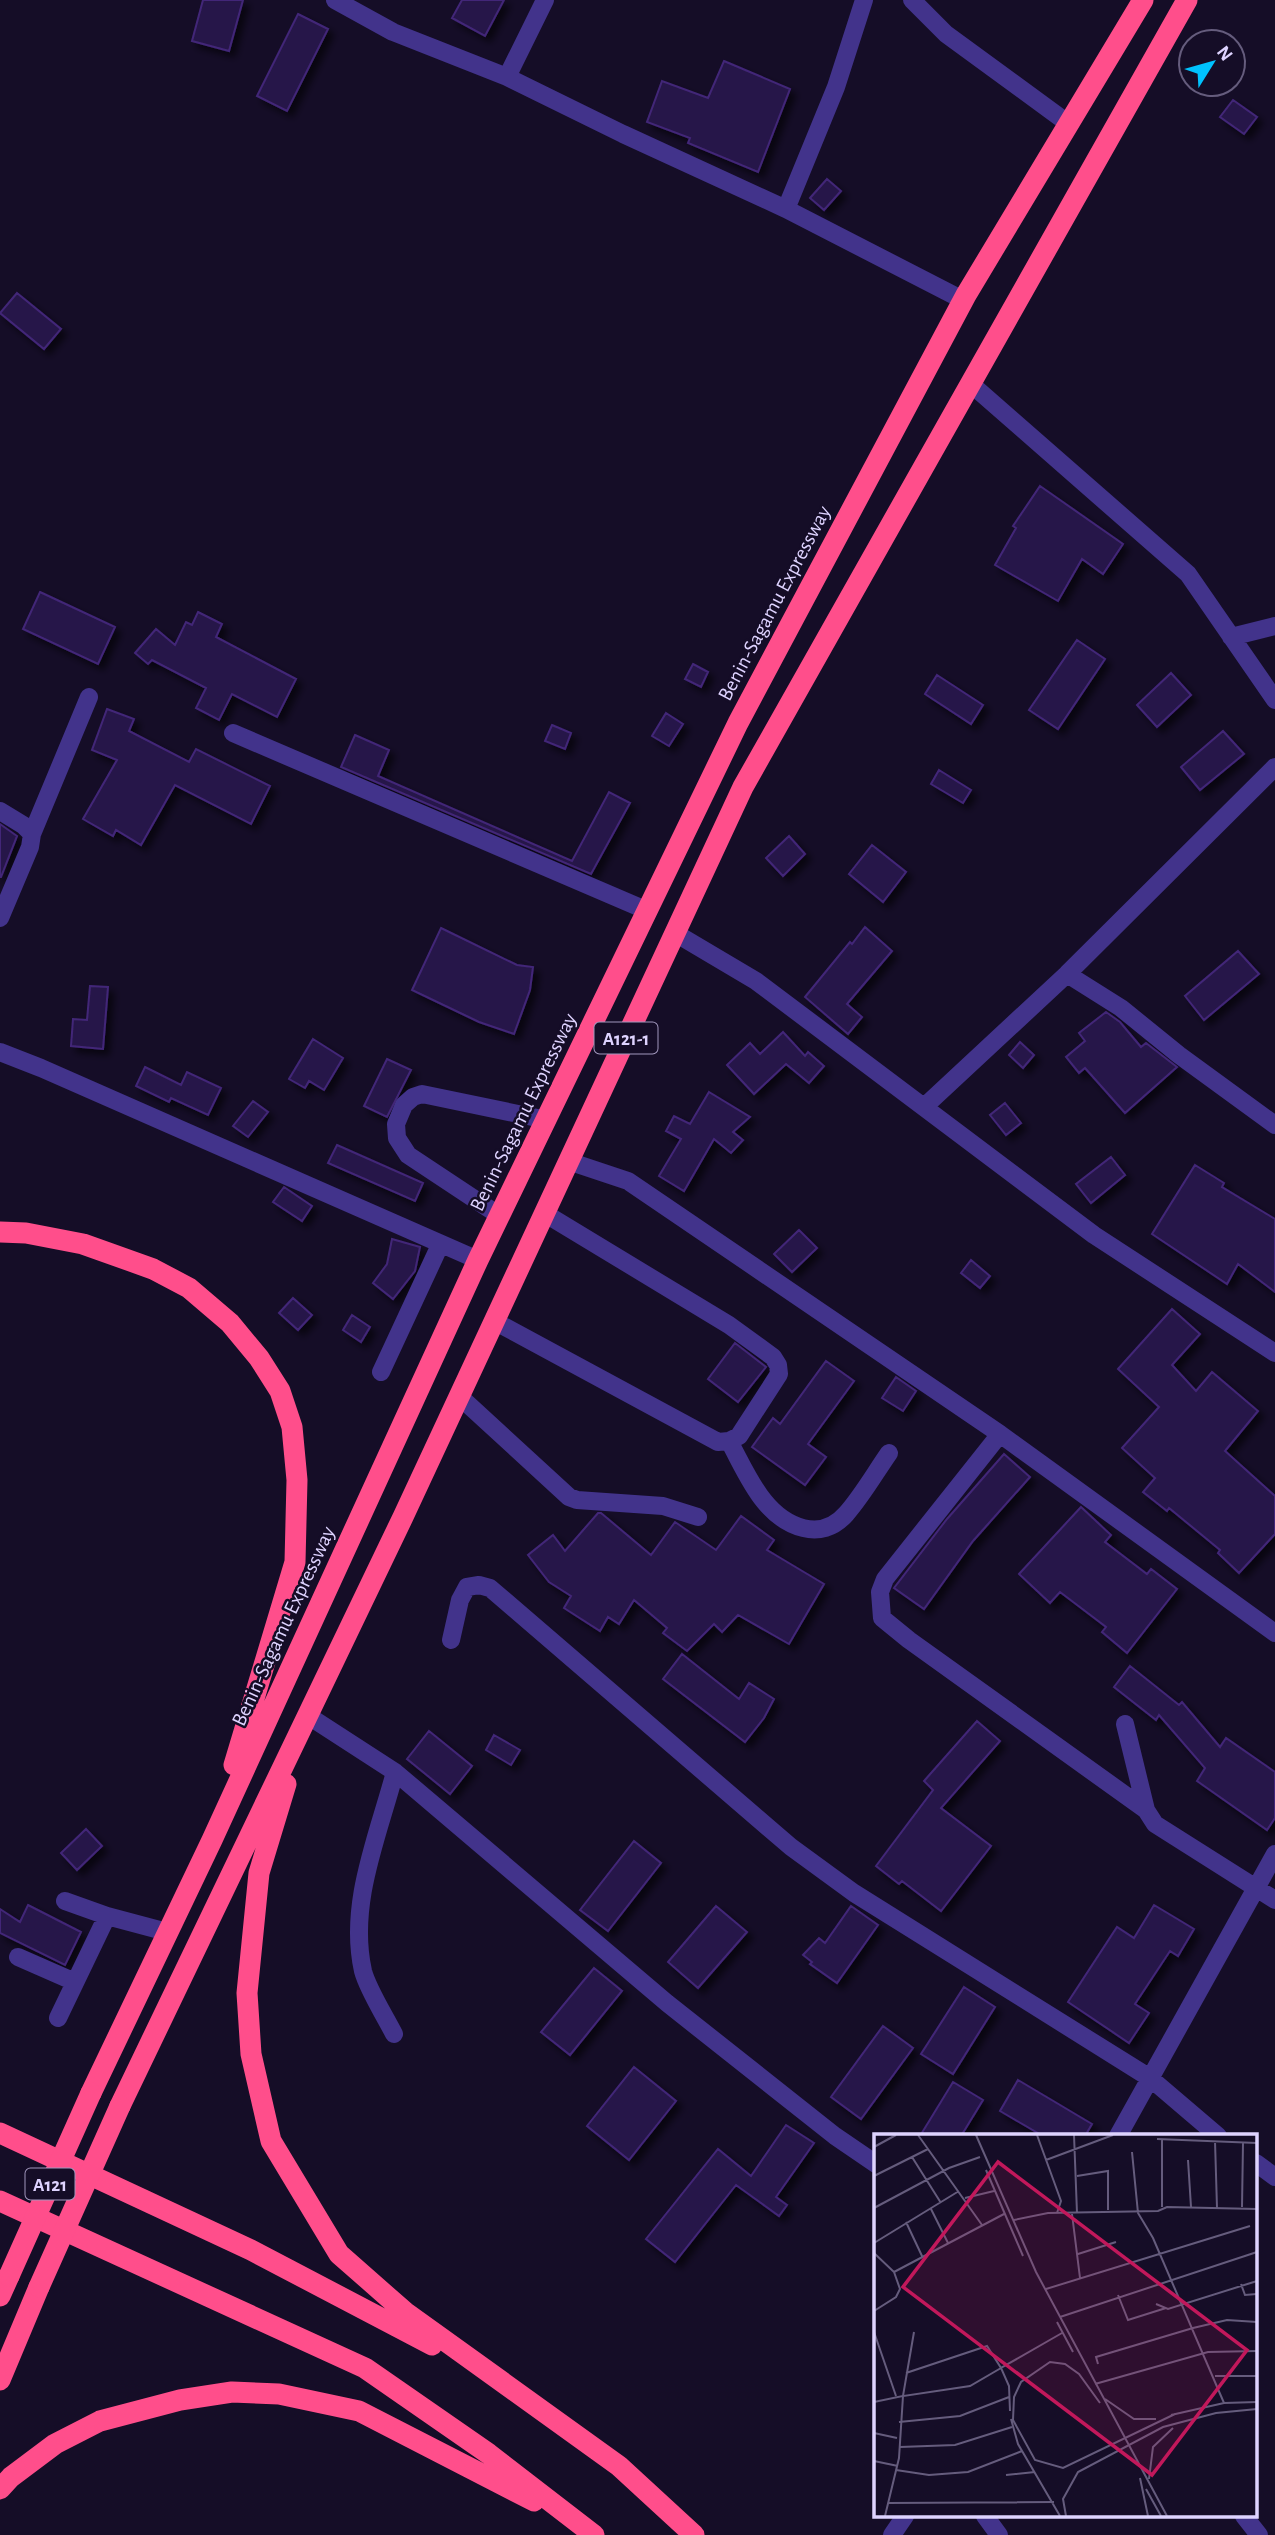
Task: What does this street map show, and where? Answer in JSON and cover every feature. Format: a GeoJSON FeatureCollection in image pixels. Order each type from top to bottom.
{"type":"FeatureCollection","features":[{"type":"Feature","properties":{"kind":"highway","name":"Benin-Sagamu Expressway"},"geometry":{"type":"LineString","coordinates":[[4,2286],[478,1260],[738,723],[963,300],[1143,0]]}},
{"type":"Feature","properties":{"kind":"highway","name":"A121-1"},"geometry":{"type":"LineString","coordinates":[[120,2106],[459,1396],[743,787],[1187,0]]}},
{"type":"Feature","properties":{"kind":"highway"},"geometry":{"type":"LineString","coordinates":[[0,1232],[26,1233],[83,1244],[153,1269],[188,1288],[230,1323],[259,1358],[280,1391],[292,1427],[297,1480],[295,1562],[212,1840]]}},
{"type":"Feature","properties":{"kind":"highway"},"geometry":{"type":"LineString","coordinates":[[307,1715],[259,1873],[247,1993],[251,2054],[271,2141],[339,2254],[405,2312],[619,2466],[694,2535]]}},
{"type":"Feature","properties":{"kind":"highway","name":"A121"},"geometry":{"type":"LineString","coordinates":[[0,2379],[120,2106]]}},
{"type":"Feature","properties":{"kind":"highway"},"geometry":{"type":"LineString","coordinates":[[0,2133],[251,2250],[505,2384]]}},
{"type":"Feature","properties":{"kind":"highway"},"geometry":{"type":"LineString","coordinates":[[0,2201],[365,2368],[489,2454],[590,2531]]}},
{"type":"Feature","properties":{"kind":"highway"},"geometry":{"type":"LineString","coordinates":[[0,2489],[11,2477],[55,2444],[100,2421],[180,2400],[232,2392],[279,2394],[359,2411],[590,2531]]}},
{"type":"Feature","properties":{"kind":"street"},"geometry":{"type":"LineString","coordinates":[[334,0],[393,32],[507,77],[786,209],[963,300]]}},
{"type":"Feature","properties":{"kind":"street"},"geometry":{"type":"LineString","coordinates":[[507,77],[545,0]]}},
{"type":"Feature","properties":{"kind":"street"},"geometry":{"type":"LineString","coordinates":[[786,209],[836,87],[864,0]]}},
{"type":"Feature","properties":{"kind":"street"},"geometry":{"type":"LineString","coordinates":[[912,0],[946,34],[1069,124]]}},
{"type":"Feature","properties":{"kind":"street"},"geometry":{"type":"LineString","coordinates":[[971,384],[1188,574],[1275,700]]}},
{"type":"Feature","properties":{"kind":"street"},"geometry":{"type":"LineString","coordinates":[[1231,637],[1275,626]]}},
{"type":"Feature","properties":{"kind":"street"},"geometry":{"type":"LineString","coordinates":[[0,918],[89,698]]}},
{"type":"Feature","properties":{"kind":"street"},"geometry":{"type":"LineString","coordinates":[[233,733],[648,911]]}},
{"type":"Feature","properties":{"kind":"street"},"geometry":{"type":"LineString","coordinates":[[924,1107],[1066,974],[1275,767]]}},
{"type":"Feature","properties":{"kind":"street"},"geometry":{"type":"LineString","coordinates":[[0,811],[32,834]]}},
{"type":"Feature","properties":{"kind":"street"},"geometry":{"type":"LineString","coordinates":[[675,933],[756,981],[1094,1235],[1275,1353]]}},
{"type":"Feature","properties":{"kind":"street"},"geometry":{"type":"LineString","coordinates":[[1066,974],[1121,1008],[1179,1055],[1275,1125]]}},
{"type":"Feature","properties":{"kind":"street"},"geometry":{"type":"LineString","coordinates":[[0,1052],[478,1260]]}},
{"type":"Feature","properties":{"kind":"street"},"geometry":{"type":"LineString","coordinates":[[500,1216],[408,1155],[397,1138],[396,1124],[404,1105],[413,1097],[422,1094],[547,1120]]}},
{"type":"Feature","properties":{"kind":"street"},"geometry":{"type":"LineString","coordinates":[[568,1161],[628,1181],[1000,1434],[1275,1633]]}},
{"type":"Feature","properties":{"kind":"street"},"geometry":{"type":"LineString","coordinates":[[494,1321],[718,1442],[739,1436],[779,1374],[773,1357],[729,1325],[544,1213]]}},
{"type":"Feature","properties":{"kind":"street"},"geometry":{"type":"LineString","coordinates":[[381,1372],[440,1245]]}},
{"type":"Feature","properties":{"kind":"street"},"geometry":{"type":"LineString","coordinates":[[459,1396],[569,1497],[577,1500],[663,1506],[698,1517]]}},
{"type":"Feature","properties":{"kind":"street"},"geometry":{"type":"LineString","coordinates":[[1000,1434],[885,1579],[880,1592],[883,1618],[909,1640],[1146,1810]]}},
{"type":"Feature","properties":{"kind":"street"},"geometry":{"type":"LineString","coordinates":[[729,1441],[764,1501],[794,1525],[812,1532],[828,1528],[845,1516],[889,1453]]}},
{"type":"Feature","properties":{"kind":"street"},"geometry":{"type":"LineString","coordinates":[[451,1640],[460,1600],[467,1587],[479,1585],[490,1588],[791,1847],[843,1885],[1150,2078],[1216,2134]]}},
{"type":"Feature","properties":{"kind":"street"},"geometry":{"type":"LineString","coordinates":[[307,1715],[395,1772],[667,2003],[835,2136],[874,2163]]}},
{"type":"Feature","properties":{"kind":"street"},"geometry":{"type":"LineString","coordinates":[[1125,1724],[1146,1810],[1155,1824],[1275,1900]]}},
{"type":"Feature","properties":{"kind":"street"},"geometry":{"type":"LineString","coordinates":[[394,2034],[364,1973],[359,1927],[363,1884],[395,1772]]}},
{"type":"Feature","properties":{"kind":"street"},"geometry":{"type":"LineString","coordinates":[[1119,2134],[1275,1854]]}},
{"type":"Feature","properties":{"kind":"street"},"geometry":{"type":"LineString","coordinates":[[65,1901],[107,1916],[167,1932]]}},
{"type":"Feature","properties":{"kind":"street"},"geometry":{"type":"LineString","coordinates":[[58,2018],[107,1916]]}},
{"type":"Feature","properties":{"kind":"street"},"geometry":{"type":"LineString","coordinates":[[18,1957],[75,1982]]}},
{"type":"Feature","properties":{"kind":"street"},"geometry":{"type":"LineString","coordinates":[[1258,2164],[1275,2177]]}},
{"type":"Feature","properties":{"kind":"street"},"geometry":{"type":"LineString","coordinates":[[892,2535],[904,2518]]}},
{"type":"Feature","properties":{"kind":"street"},"geometry":{"type":"LineString","coordinates":[[986,2518],[999,2535]]}},
{"type":"Feature","properties":{"kind":"street"},"geometry":{"type":"LineString","coordinates":[[1246,2518],[1259,2535]]}},
{"type":"Feature","properties":{"kind":"building"},"geometry":{"type":"Polygon","coordinates":[[[203,0],[243,0],[229,51],[192,41],[203,0]]]}},
{"type":"Feature","properties":{"kind":"building"},"geometry":{"type":"Polygon","coordinates":[[[462,0],[504,0],[485,36],[452,18],[462,0]]]}},
{"type":"Feature","properties":{"kind":"building"},"geometry":{"type":"Polygon","coordinates":[[[298,14],[328,29],[287,111],[257,96],[298,14]]]}},
{"type":"Feature","properties":{"kind":"building"},"geometry":{"type":"Polygon","coordinates":[[[724,61],[790,89],[758,172],[688,143],[690,138],[647,122],[662,81],[708,98],[724,61]]]}},
{"type":"Feature","properties":{"kind":"building"},"geometry":{"type":"Polygon","coordinates":[[[1233,100],[1257,117],[1244,134],[1220,117],[1233,100]]]}},
{"type":"Feature","properties":{"kind":"building"},"geometry":{"type":"Polygon","coordinates":[[[827,179],[841,191],[824,210],[810,198],[827,179]]]}},
{"type":"Feature","properties":{"kind":"building"},"geometry":{"type":"Polygon","coordinates":[[[17,293],[61,329],[44,349],[0,313],[17,293]]]}},
{"type":"Feature","properties":{"kind":"building"},"geometry":{"type":"Polygon","coordinates":[[[1040,486],[1123,544],[1103,574],[1082,559],[1058,601],[995,565],[1016,528],[1013,526],[1040,486]]]}},
{"type":"Feature","properties":{"kind":"building"},"geometry":{"type":"Polygon","coordinates":[[[40,592],[115,627],[98,664],[23,629],[40,592]]]}},
{"type":"Feature","properties":{"kind":"building"},"geometry":{"type":"Polygon","coordinates":[[[198,612],[222,624],[216,637],[296,679],[277,717],[232,694],[219,720],[196,708],[206,688],[152,660],[148,664],[135,653],[156,629],[175,645],[186,622],[192,625],[198,612]]]}},
{"type":"Feature","properties":{"kind":"building"},"geometry":{"type":"Polygon","coordinates":[[[1077,640],[1105,659],[1058,729],[1029,710],[1077,640]]]}},
{"type":"Feature","properties":{"kind":"building"},"geometry":{"type":"Polygon","coordinates":[[[693,664],[708,672],[701,687],[685,679],[693,664]]]}},
{"type":"Feature","properties":{"kind":"building"},"geometry":{"type":"Polygon","coordinates":[[[1171,673],[1191,695],[1157,727],[1137,705],[1171,673]]]}},
{"type":"Feature","properties":{"kind":"building"},"geometry":{"type":"Polygon","coordinates":[[[937,675],[983,705],[971,724],[925,694],[937,675]]]}},
{"type":"Feature","properties":{"kind":"building"},"geometry":{"type":"Polygon","coordinates":[[[107,709],[134,719],[129,731],[189,762],[196,749],[270,786],[251,824],[175,785],[141,845],[116,830],[113,836],[83,819],[117,760],[92,750],[107,709]]]}},
{"type":"Feature","properties":{"kind":"building"},"geometry":{"type":"Polygon","coordinates":[[[666,713],[683,724],[669,746],[652,736],[666,713]]]}},
{"type":"Feature","properties":{"kind":"building"},"geometry":{"type":"Polygon","coordinates":[[[552,725],[571,733],[565,749],[545,741],[552,725]]]}},
{"type":"Feature","properties":{"kind":"building"},"geometry":{"type":"Polygon","coordinates":[[[1223,731],[1244,754],[1200,790],[1181,767],[1223,731]]]}},
{"type":"Feature","properties":{"kind":"building"},"geometry":{"type":"Polygon","coordinates":[[[355,735],[389,750],[378,776],[572,861],[609,792],[630,803],[591,874],[341,767],[355,735]]]}},
{"type":"Feature","properties":{"kind":"building"},"geometry":{"type":"Polygon","coordinates":[[[939,770],[971,790],[963,803],[931,784],[939,770]]]}},
{"type":"Feature","properties":{"kind":"building"},"geometry":{"type":"Polygon","coordinates":[[[0,824],[17,836],[1,877],[0,877],[0,824]]]}},
{"type":"Feature","properties":{"kind":"building"},"geometry":{"type":"Polygon","coordinates":[[[789,836],[805,854],[783,876],[766,858],[789,836]]]}},
{"type":"Feature","properties":{"kind":"building"},"geometry":{"type":"Polygon","coordinates":[[[872,845],[906,872],[883,902],[849,874],[872,845]]]}},
{"type":"Feature","properties":{"kind":"building"},"geometry":{"type":"Polygon","coordinates":[[[865,927],[892,951],[847,1004],[862,1017],[848,1034],[805,997],[865,927]]]}},
{"type":"Feature","properties":{"kind":"building"},"geometry":{"type":"Polygon","coordinates":[[[441,928],[517,965],[533,967],[530,990],[514,1034],[479,1022],[412,990],[441,928]]]}},
{"type":"Feature","properties":{"kind":"building"},"geometry":{"type":"Polygon","coordinates":[[[1238,951],[1259,974],[1204,1020],[1185,996],[1238,951]]]}},
{"type":"Feature","properties":{"kind":"building"},"geometry":{"type":"Polygon","coordinates":[[[90,986],[108,987],[103,1049],[71,1046],[73,1019],[87,1020],[90,986]]]}},
{"type":"Feature","properties":{"kind":"building"},"geometry":{"type":"Polygon","coordinates":[[[1106,1012],[1120,1022],[1141,1047],[1146,1043],[1177,1067],[1125,1113],[1085,1068],[1079,1073],[1066,1057],[1085,1041],[1079,1033],[1106,1012]]]}},
{"type":"Feature","properties":{"kind":"building"},"geometry":{"type":"Polygon","coordinates":[[[783,1032],[805,1056],[808,1052],[824,1066],[809,1083],[786,1064],[754,1094],[727,1065],[750,1043],[760,1054],[783,1032]]]}},
{"type":"Feature","properties":{"kind":"building"},"geometry":{"type":"Polygon","coordinates":[[[313,1039],[343,1058],[324,1090],[309,1081],[305,1088],[289,1079],[313,1039]]]}},
{"type":"Feature","properties":{"kind":"building"},"geometry":{"type":"Polygon","coordinates":[[[1020,1042],[1034,1055],[1023,1068],[1009,1055],[1020,1042]]]}},
{"type":"Feature","properties":{"kind":"building"},"geometry":{"type":"Polygon","coordinates":[[[387,1059],[411,1070],[387,1117],[364,1106],[387,1059]]]}},
{"type":"Feature","properties":{"kind":"building"},"geometry":{"type":"Polygon","coordinates":[[[145,1067],[181,1085],[187,1072],[221,1088],[208,1115],[171,1098],[169,1102],[136,1086],[145,1067]]]}},
{"type":"Feature","properties":{"kind":"building"},"geometry":{"type":"Polygon","coordinates":[[[709,1092],[750,1117],[733,1132],[743,1140],[731,1153],[714,1139],[684,1191],[659,1176],[681,1139],[666,1131],[674,1116],[690,1124],[709,1092]]]}},
{"type":"Feature","properties":{"kind":"building"},"geometry":{"type":"Polygon","coordinates":[[[253,1101],[268,1112],[248,1137],[233,1126],[253,1101]]]}},
{"type":"Feature","properties":{"kind":"building"},"geometry":{"type":"Polygon","coordinates":[[[1005,1103],[1021,1123],[1006,1135],[990,1115],[1005,1103]]]}},
{"type":"Feature","properties":{"kind":"building"},"geometry":{"type":"Polygon","coordinates":[[[337,1145],[423,1183],[415,1201],[328,1163],[337,1145]]]}},
{"type":"Feature","properties":{"kind":"building"},"geometry":{"type":"Polygon","coordinates":[[[1111,1157],[1125,1175],[1091,1203],[1076,1184],[1111,1157]]]}},
{"type":"Feature","properties":{"kind":"building"},"geometry":{"type":"Polygon","coordinates":[[[1195,1165],[1224,1183],[1222,1187],[1275,1219],[1275,1292],[1238,1264],[1227,1284],[1152,1234],[1195,1165]]]}},
{"type":"Feature","properties":{"kind":"building"},"geometry":{"type":"Polygon","coordinates":[[[284,1187],[312,1206],[302,1221],[273,1202],[284,1187]]]}},
{"type":"Feature","properties":{"kind":"building"},"geometry":{"type":"Polygon","coordinates":[[[799,1230],[817,1248],[792,1272],[774,1254],[799,1230]]]}},
{"type":"Feature","properties":{"kind":"building"},"geometry":{"type":"Polygon","coordinates":[[[392,1239],[420,1247],[415,1271],[393,1299],[373,1283],[387,1264],[392,1239]]]}},
{"type":"Feature","properties":{"kind":"building"},"geometry":{"type":"Polygon","coordinates":[[[971,1260],[990,1276],[980,1288],[961,1273],[971,1260]]]}},
{"type":"Feature","properties":{"kind":"building"},"geometry":{"type":"Polygon","coordinates":[[[293,1298],[312,1315],[298,1330],[279,1313],[293,1298]]]}},
{"type":"Feature","properties":{"kind":"building"},"geometry":{"type":"Polygon","coordinates":[[[1172,1309],[1200,1334],[1172,1365],[1196,1391],[1212,1372],[1258,1411],[1225,1451],[1275,1496],[1275,1534],[1239,1573],[1218,1553],[1220,1550],[1169,1508],[1167,1511],[1143,1492],[1155,1478],[1122,1448],[1159,1407],[1118,1369],[1172,1309]]]}},
{"type":"Feature","properties":{"kind":"building"},"geometry":{"type":"Polygon","coordinates":[[[352,1315],[370,1327],[361,1342],[343,1330],[352,1315]]]}},
{"type":"Feature","properties":{"kind":"building"},"geometry":{"type":"Polygon","coordinates":[[[735,1343],[766,1367],[738,1402],[708,1379],[735,1343]]]}},
{"type":"Feature","properties":{"kind":"building"},"geometry":{"type":"Polygon","coordinates":[[[826,1361],[854,1381],[808,1444],[826,1457],[805,1485],[752,1447],[773,1418],[780,1424],[826,1361]]]}},
{"type":"Feature","properties":{"kind":"building"},"geometry":{"type":"Polygon","coordinates":[[[896,1377],[916,1391],[903,1411],[882,1398],[896,1377]]]}},
{"type":"Feature","properties":{"kind":"building"},"geometry":{"type":"Polygon","coordinates":[[[1004,1454],[1030,1477],[973,1541],[924,1609],[894,1588],[947,1519],[1004,1454]]]}},
{"type":"Feature","properties":{"kind":"building"},"geometry":{"type":"Polygon","coordinates":[[[1081,1507],[1111,1535],[1105,1542],[1147,1574],[1151,1569],[1177,1589],[1127,1653],[1102,1632],[1106,1627],[1060,1592],[1050,1603],[1019,1574],[1081,1507]]]}},
{"type":"Feature","properties":{"kind":"building"},"geometry":{"type":"Polygon","coordinates":[[[598,1513],[651,1555],[675,1522],[716,1550],[741,1516],[774,1540],[767,1550],[824,1584],[789,1644],[738,1615],[722,1632],[714,1624],[687,1651],[663,1633],[667,1628],[634,1600],[619,1624],[608,1617],[600,1631],[564,1608],[571,1596],[549,1582],[528,1555],[553,1535],[565,1551],[598,1513]]]}},
{"type":"Feature","properties":{"kind":"building"},"geometry":{"type":"Polygon","coordinates":[[[682,1654],[739,1699],[749,1683],[774,1699],[764,1718],[745,1742],[663,1679],[682,1654]]]}},
{"type":"Feature","properties":{"kind":"building"},"geometry":{"type":"Polygon","coordinates":[[[1130,1666],[1179,1705],[1182,1702],[1220,1747],[1226,1738],[1275,1772],[1275,1818],[1267,1830],[1197,1781],[1205,1768],[1159,1715],[1156,1720],[1114,1687],[1130,1666]]]}},
{"type":"Feature","properties":{"kind":"building"},"geometry":{"type":"Polygon","coordinates":[[[977,1721],[1000,1741],[941,1808],[991,1846],[941,1911],[902,1881],[899,1884],[876,1866],[933,1790],[924,1781],[977,1721]]]}},
{"type":"Feature","properties":{"kind":"building"},"geometry":{"type":"Polygon","coordinates":[[[429,1731],[472,1766],[450,1794],[407,1759],[429,1731]]]}},
{"type":"Feature","properties":{"kind":"building"},"geometry":{"type":"Polygon","coordinates":[[[494,1735],[520,1750],[511,1765],[486,1750],[494,1735]]]}},
{"type":"Feature","properties":{"kind":"building"},"geometry":{"type":"Polygon","coordinates":[[[86,1829],[102,1846],[77,1870],[61,1853],[86,1829]]]}},
{"type":"Feature","properties":{"kind":"building"},"geometry":{"type":"Polygon","coordinates":[[[634,1841],[661,1863],[608,1931],[580,1910],[634,1841]]]}},
{"type":"Feature","properties":{"kind":"building"},"geometry":{"type":"Polygon","coordinates":[[[28,1905],[81,1932],[65,1965],[0,1933],[0,1909],[20,1922],[28,1905]]]}},
{"type":"Feature","properties":{"kind":"building"},"geometry":{"type":"Polygon","coordinates":[[[1154,1905],[1194,1929],[1178,1956],[1170,1951],[1135,2004],[1149,2013],[1129,2043],[1068,2002],[1117,1927],[1134,1938],[1154,1905]]]}},
{"type":"Feature","properties":{"kind":"building"},"geometry":{"type":"Polygon","coordinates":[[[716,1906],[747,1932],[698,1988],[668,1962],[716,1906]]]}},
{"type":"Feature","properties":{"kind":"building"},"geometry":{"type":"Polygon","coordinates":[[[851,1906],[878,1925],[837,1983],[810,1964],[812,1962],[803,1955],[819,1938],[825,1943],[851,1906]]]}},
{"type":"Feature","properties":{"kind":"building"},"geometry":{"type":"Polygon","coordinates":[[[594,1968],[622,1991],[570,2055],[541,2032],[594,1968]]]}},
{"type":"Feature","properties":{"kind":"building"},"geometry":{"type":"Polygon","coordinates":[[[964,1987],[995,2007],[953,2074],[921,2054],[964,1987]]]}},
{"type":"Feature","properties":{"kind":"building"},"geometry":{"type":"Polygon","coordinates":[[[883,2026],[913,2048],[861,2119],[831,2097],[883,2026]]]}},
{"type":"Feature","properties":{"kind":"building"},"geometry":{"type":"Polygon","coordinates":[[[634,2067],[676,2101],[629,2160],[587,2126],[634,2067]]]}},
{"type":"Feature","properties":{"kind":"building"},"geometry":{"type":"Polygon","coordinates":[[[1018,2080],[1092,2124],[1086,2134],[1040,2134],[1000,2111],[1018,2080]]]}},
{"type":"Feature","properties":{"kind":"building"},"geometry":{"type":"Polygon","coordinates":[[[953,2082],[983,2100],[962,2134],[921,2134],[953,2082]]]}},
{"type":"Feature","properties":{"kind":"building"},"geometry":{"type":"Polygon","coordinates":[[[786,2125],[814,2143],[776,2197],[787,2205],[779,2216],[736,2185],[675,2262],[646,2239],[718,2149],[751,2176],[786,2125]]]}}]}
